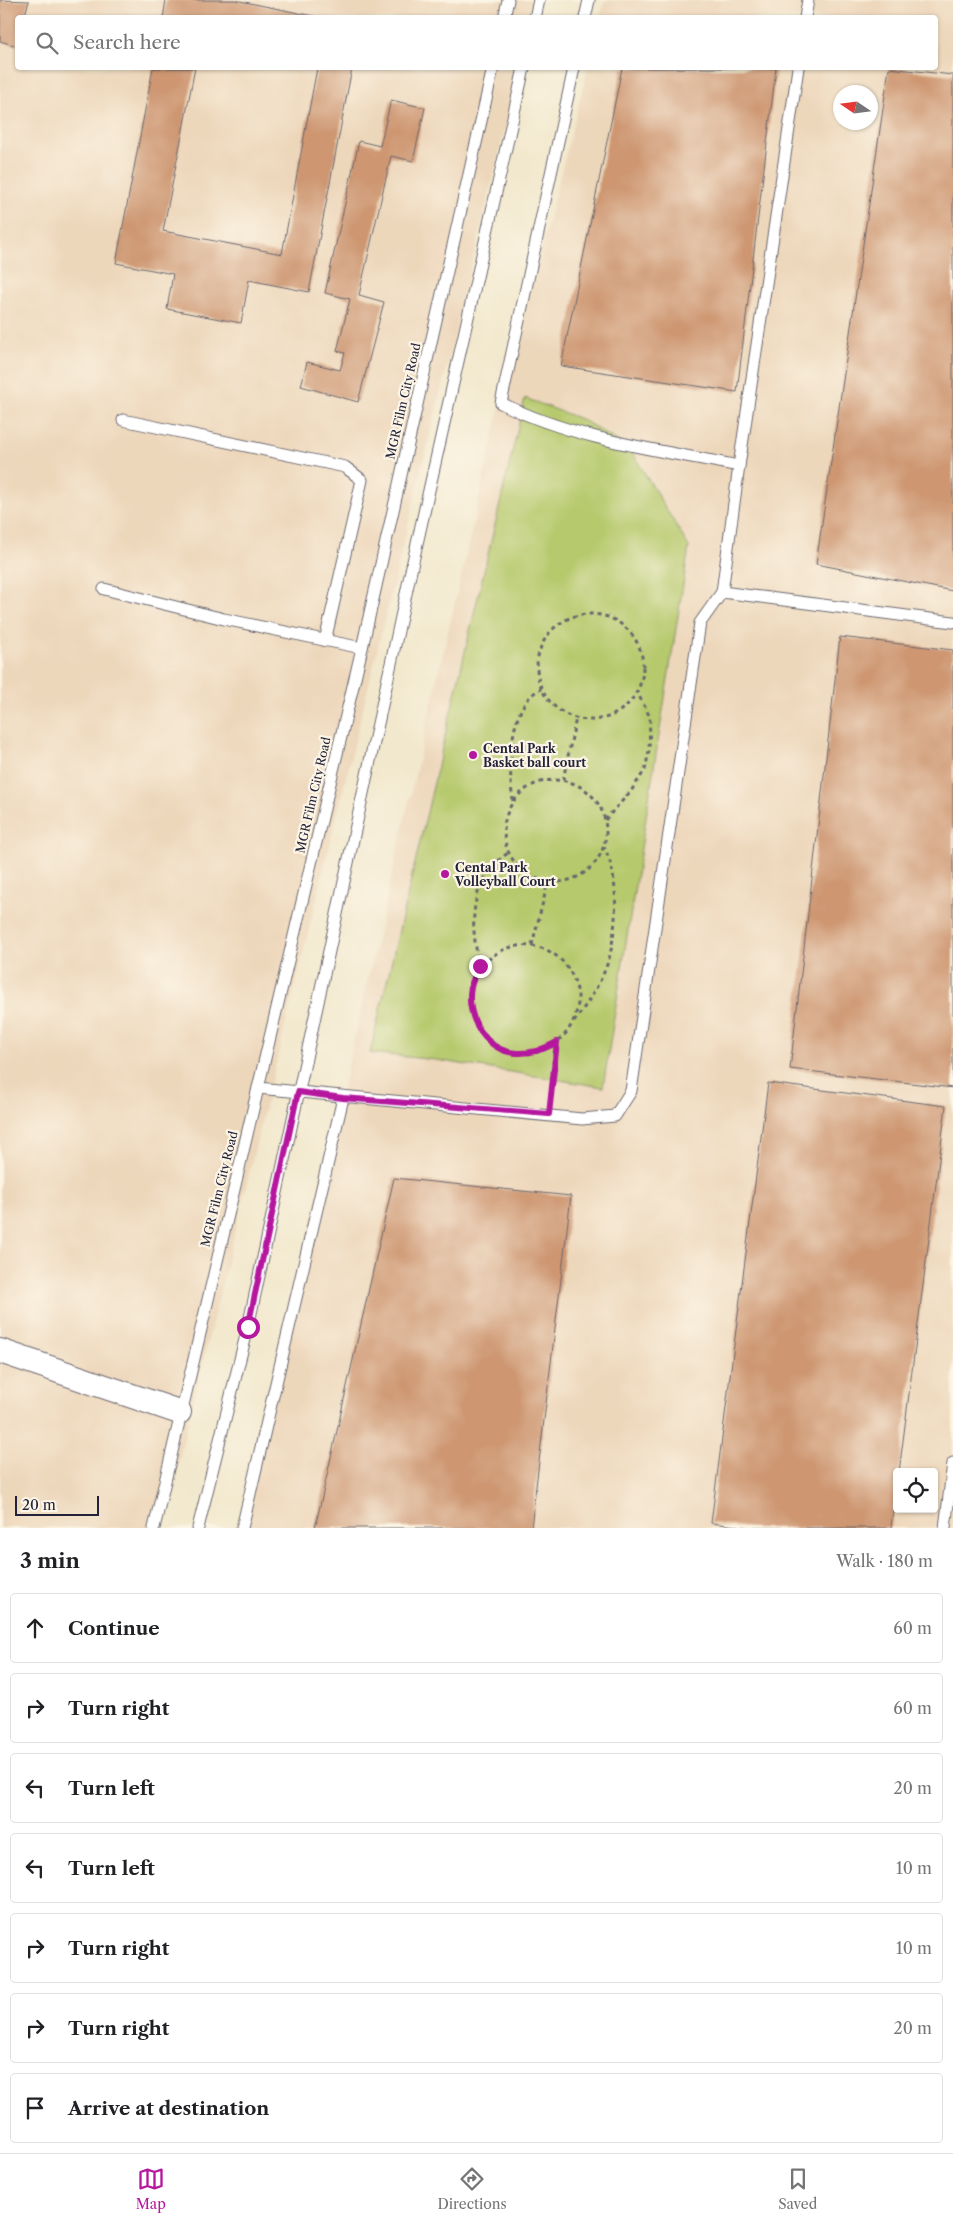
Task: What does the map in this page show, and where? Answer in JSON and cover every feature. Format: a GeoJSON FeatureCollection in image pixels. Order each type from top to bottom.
{"type":"FeatureCollection","features":[{"type":"Feature","properties":{"kind":"street"},"geometry":{"type":"LineString","coordinates":[[0,1351],[179,1412]]}},
{"type":"Feature","properties":{"kind":"lane"},"geometry":{"type":"LineString","coordinates":[[505,15],[508,0]]}},
{"type":"Feature","properties":{"kind":"lane"},"geometry":{"type":"LineString","coordinates":[[536,15],[539,0]]}},
{"type":"Feature","properties":{"kind":"lane"},"geometry":{"type":"LineString","coordinates":[[586,15],[589,0]]}},
{"type":"Feature","properties":{"kind":"lane"},"geometry":{"type":"LineString","coordinates":[[806,15],[808,0]]}},
{"type":"Feature","properties":{"kind":"lane","name":"MGR Film City Road"},"geometry":{"type":"LineString","coordinates":[[154,1528],[179,1412],[362,648],[493,70]]}},
{"type":"Feature","properties":{"kind":"lane"},"geometry":{"type":"LineString","coordinates":[[198,1528],[248,1327],[475,278],[524,70]]}},
{"type":"Feature","properties":{"kind":"lane"},"geometry":{"type":"LineString","coordinates":[[574,70],[501,403],[531,418],[575,432],[739,466]]}},
{"type":"Feature","properties":{"kind":"lane"},"geometry":{"type":"LineString","coordinates":[[258,1088],[343,1098],[549,1114],[582,1119],[615,1116],[631,1091],[700,623],[722,592],[798,70]]}},
{"type":"Feature","properties":{"kind":"lane"},"geometry":{"type":"LineString","coordinates":[[123,420],[346,467],[362,480],[325,641]]}},
{"type":"Feature","properties":{"kind":"lane"},"geometry":{"type":"LineString","coordinates":[[104,589],[362,648]]}},
{"type":"Feature","properties":{"kind":"lane"},"geometry":{"type":"LineString","coordinates":[[722,592],[953,622]]}},
{"type":"Feature","properties":{"kind":"lane"},"geometry":{"type":"LineString","coordinates":[[242,1528],[343,1098]]}},
{"type":"Feature","properties":{"kind":"lane"},"geometry":{"type":"LineString","coordinates":[[945,1528],[953,1463]]}},
{"type":"Feature","properties":{"kind":"path"},"geometry":{"type":"LineString","coordinates":[[579,613],[603,614],[625,625],[639,645],[643,668],[637,692],[626,706],[611,716],[594,720],[576,718],[562,712],[550,702],[541,689],[536,665],[542,642],[557,623],[579,613]]}},
{"type":"Feature","properties":{"kind":"path"},"geometry":{"type":"LineString","coordinates":[[513,802],[509,765],[516,730],[523,706],[534,692],[541,689]]}},
{"type":"Feature","properties":{"kind":"path"},"geometry":{"type":"LineString","coordinates":[[605,820],[631,791],[645,770],[649,751],[650,717],[637,692]]}},
{"type":"Feature","properties":{"kind":"path"},"geometry":{"type":"LineString","coordinates":[[563,780],[576,718]]}},
{"type":"Feature","properties":{"kind":"path"},"geometry":{"type":"LineString","coordinates":[[544,780],[563,780],[582,787],[597,801],[605,820],[606,834],[604,847],[595,862],[582,874],[566,881],[548,882],[532,877],[518,867],[508,853],[504,836],[505,818],[513,802],[526,788],[544,780]]}},
{"type":"Feature","properties":{"kind":"path"},"geometry":{"type":"LineString","coordinates":[[566,1032],[575,1016],[578,997],[574,979],[564,963],[550,951],[532,945],[503,948],[480,966],[471,986],[470,1009],[478,1030],[494,1045],[515,1053],[537,1052],[557,1042],[566,1032],[593,995],[611,951],[615,894],[612,862],[604,847]]}},
{"type":"Feature","properties":{"kind":"path"},"geometry":{"type":"LineString","coordinates":[[480,966],[472,926],[474,910],[481,885],[488,871],[508,853]]}},
{"type":"Feature","properties":{"kind":"path"},"geometry":{"type":"LineString","coordinates":[[532,945],[548,882]]}},
{"type":"Feature","properties":{"kind":"path"},"geometry":{"type":"LineString","coordinates":[[549,1114],[557,1042]]}},
{"type":"Feature","properties":{"kind":"shaded area"},"geometry":{"type":"Polygon","coordinates":[[[0,0],[537,0],[533,15],[15,15],[15,70],[520,70],[162,1528],[0,1528],[0,0]]]}},
{"type":"Feature","properties":{"kind":"shaded area"},"geometry":{"type":"Polygon","coordinates":[[[605,0],[953,0],[953,1528],[241,1528],[501,403],[587,70],[938,70],[938,15],[601,15],[605,0]]]}},
{"type":"Feature","properties":{"kind":"green space"},"geometry":{"type":"Polygon","coordinates":[[[525,398],[583,420],[630,449],[689,547],[603,1087],[436,1060],[370,1053],[525,398]]]}},
{"type":"Feature","properties":{"kind":"building"},"geometry":{"type":"Polygon","coordinates":[[[0,0],[29,1],[25,15],[15,15],[15,45],[0,41],[0,0]]]}},
{"type":"Feature","properties":{"kind":"building"},"geometry":{"type":"Polygon","coordinates":[[[166,0],[235,0],[308,15],[164,15],[166,0]]]}},
{"type":"Feature","properties":{"kind":"building"},"geometry":{"type":"Polygon","coordinates":[[[153,70],[195,70],[163,231],[282,254],[317,70],[352,70],[309,292],[249,280],[241,323],[167,309],[173,274],[116,263],[153,70]]]}},
{"type":"Feature","properties":{"kind":"building"},"geometry":{"type":"Polygon","coordinates":[[[622,70],[776,70],[737,392],[561,366],[622,70]]]}},
{"type":"Feature","properties":{"kind":"building"},"geometry":{"type":"Polygon","coordinates":[[[889,70],[953,75],[953,591],[816,564],[889,70]]]}},
{"type":"Feature","properties":{"kind":"building"},"geometry":{"type":"Polygon","coordinates":[[[391,100],[425,108],[413,161],[391,156],[359,295],[384,302],[358,402],[301,386],[307,362],[340,370],[345,353],[337,351],[350,299],[325,293],[359,141],[380,146],[391,100]]]}},
{"type":"Feature","properties":{"kind":"building"},"geometry":{"type":"Polygon","coordinates":[[[840,637],[953,650],[953,1088],[790,1069],[840,637]]]}},
{"type":"Feature","properties":{"kind":"building"},"geometry":{"type":"Polygon","coordinates":[[[768,1083],[946,1106],[900,1468],[893,1468],[891,1528],[753,1528],[711,1523],[768,1083]]]}},
{"type":"Feature","properties":{"kind":"building"},"geometry":{"type":"Polygon","coordinates":[[[394,1178],[571,1196],[531,1528],[315,1528],[394,1178]]]}},
{"type":"Feature","properties":{"kind":"place","name":"Cental Park Basket ball court"},"geometry":{"type":"Point","coordinates":[473,755]}},
{"type":"Feature","properties":{"kind":"place","name":"Cental Park Volleyball Court"},"geometry":{"type":"Point","coordinates":[445,874]}},
{"type":"Feature","properties":{"kind":"route"},"geometry":{"type":"LineString","coordinates":[[248,1327],[298,1092],[343,1098],[549,1114],[557,1042],[537,1052],[515,1053],[494,1045],[478,1030],[470,1009],[471,986],[480,966]]}}]}
